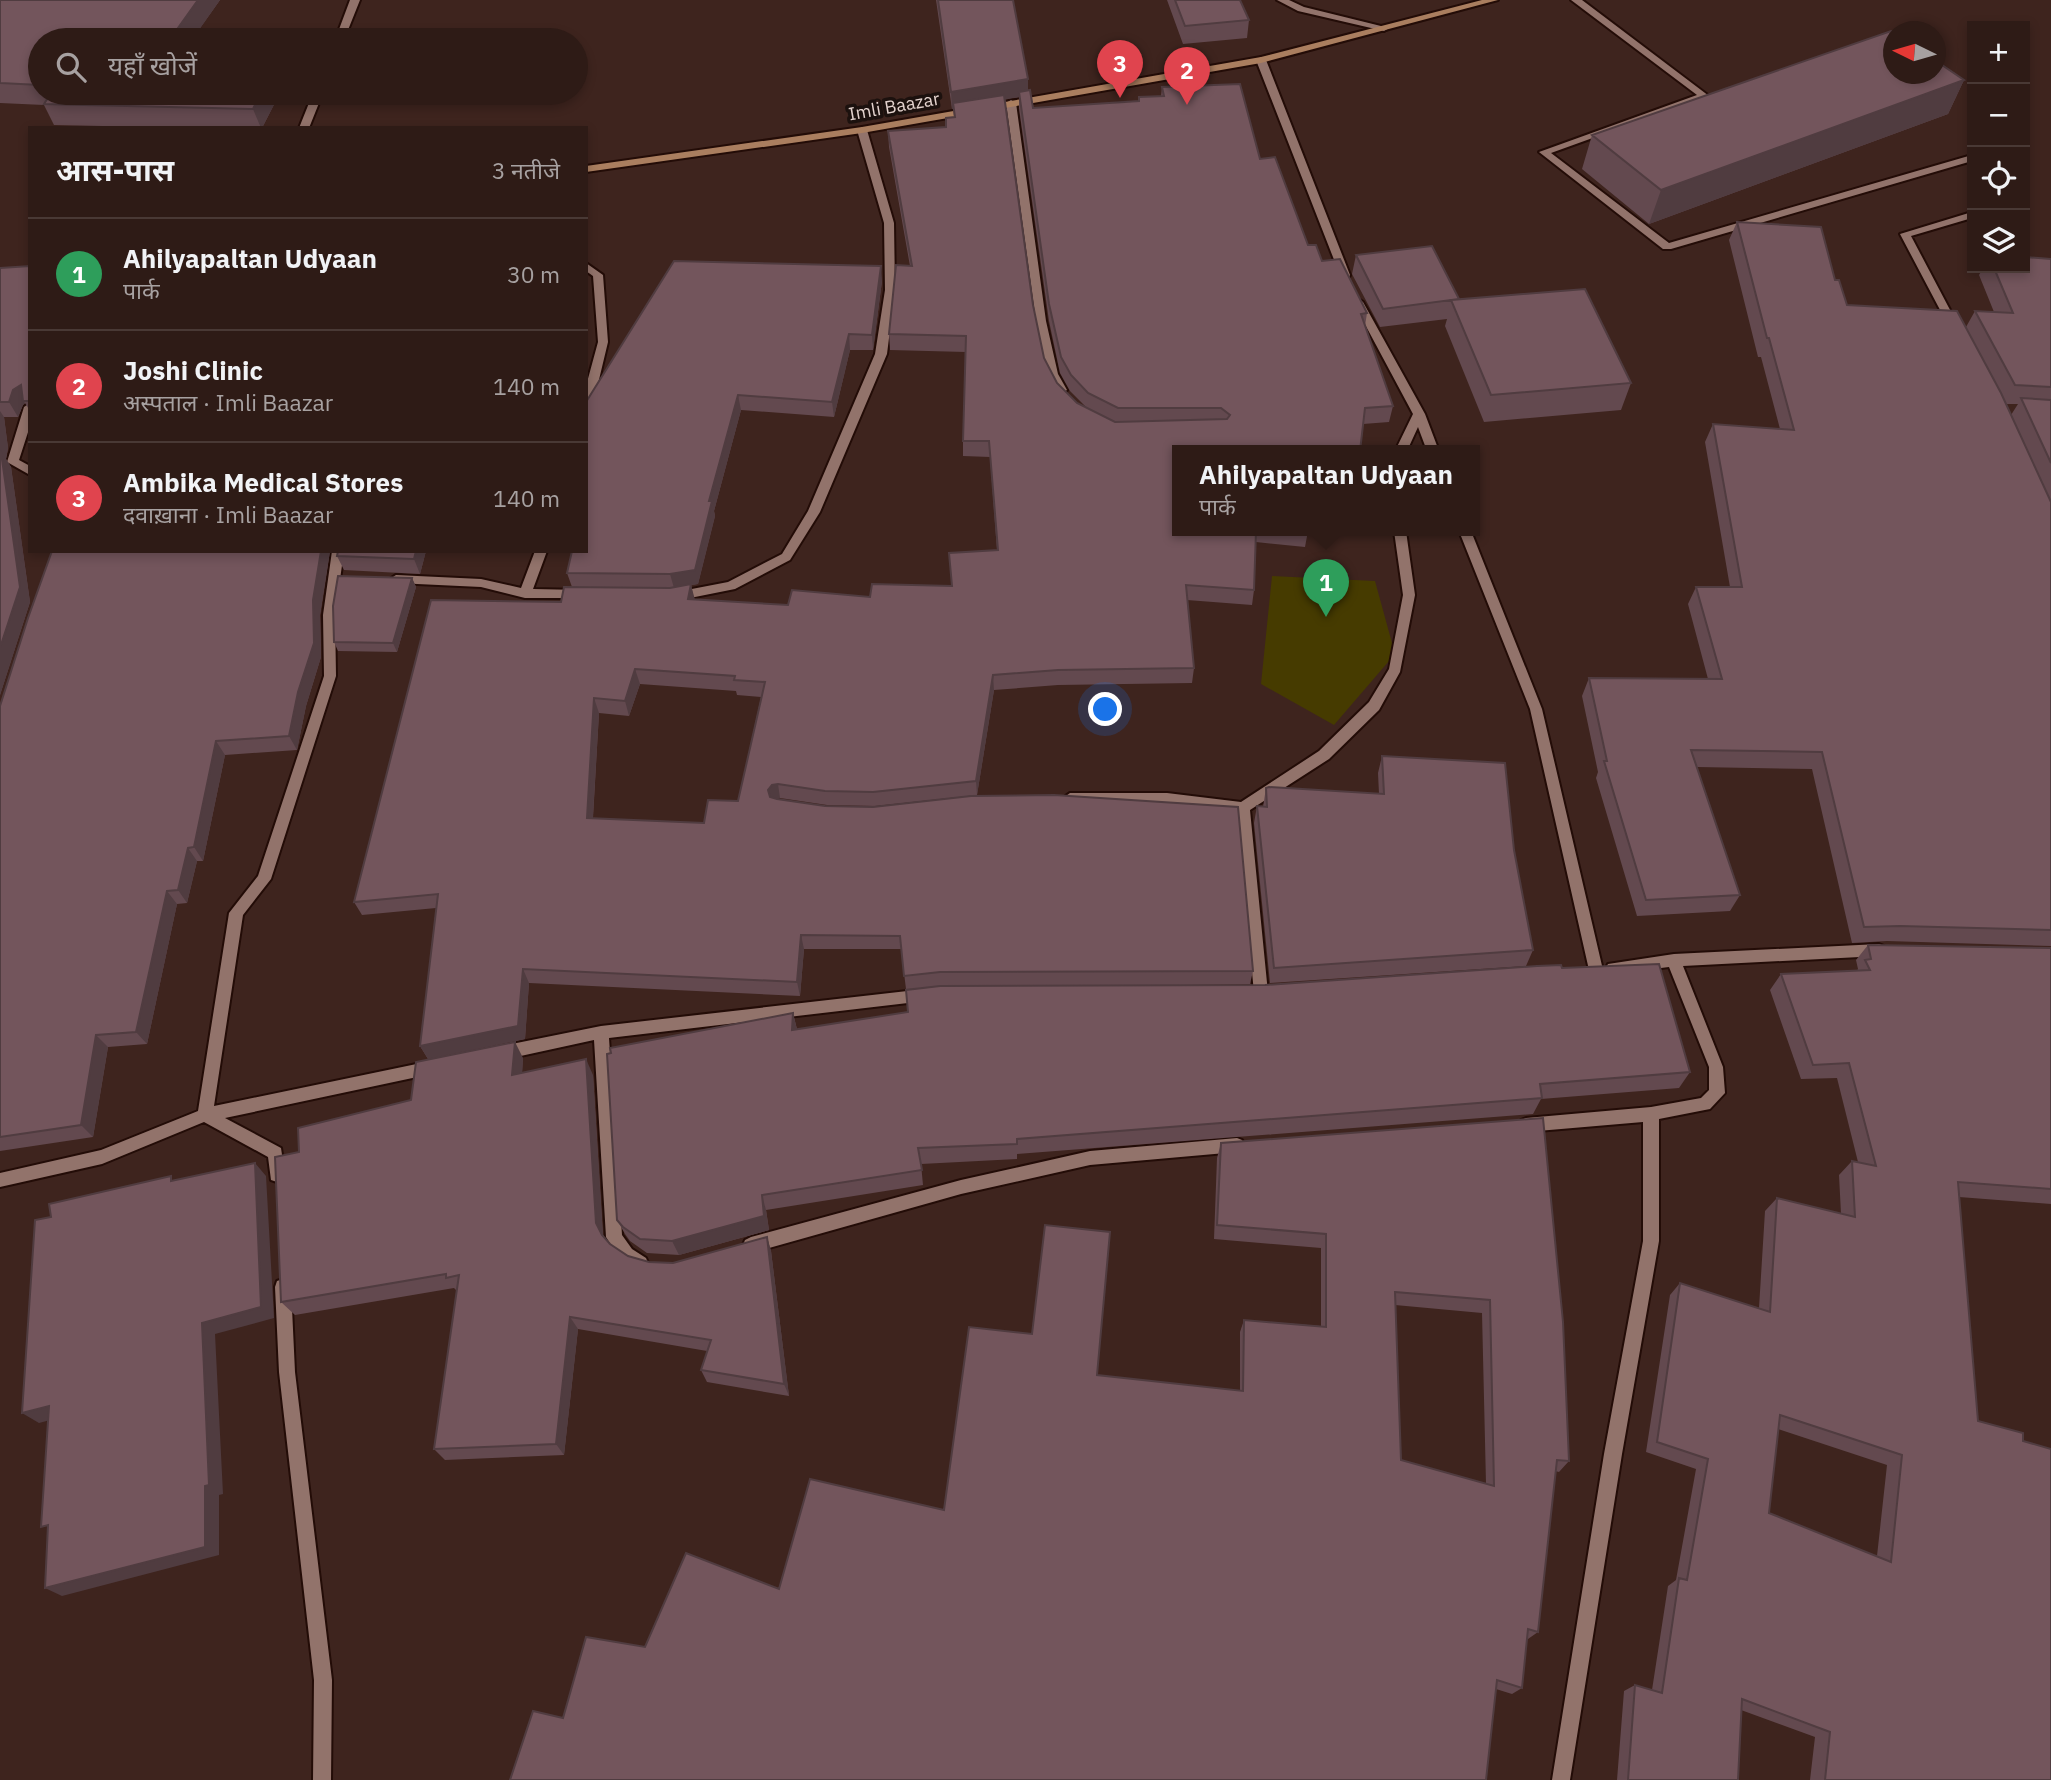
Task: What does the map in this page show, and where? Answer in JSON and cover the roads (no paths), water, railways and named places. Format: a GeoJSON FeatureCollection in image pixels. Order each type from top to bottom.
{"type":"FeatureCollection","features":[{"type":"Feature","properties":{"kind":"main road","name":"Imli Baazar"},"geometry":{"type":"LineString","coordinates":[[588,169],[862,130],[1261,60],[1493,0]]}},
{"type":"Feature","properties":{"kind":"street"},"geometry":{"type":"LineString","coordinates":[[344,28],[355,0]]}},
{"type":"Feature","properties":{"kind":"street"},"geometry":{"type":"LineString","coordinates":[[1282,0],[1301,9],[1384,28]]}},
{"type":"Feature","properties":{"kind":"street"},"geometry":{"type":"LineString","coordinates":[[1576,0],[1704,96],[1544,152],[1667,247],[1967,159]]}},
{"type":"Feature","properties":{"kind":"street"},"geometry":{"type":"LineString","coordinates":[[1261,60],[1350,288],[1419,414],[1431,445]]}},
{"type":"Feature","properties":{"kind":"street"},"geometry":{"type":"LineString","coordinates":[[1011,103],[1052,374],[1063,395],[1073,405]]}},
{"type":"Feature","properties":{"kind":"street"},"geometry":{"type":"LineString","coordinates":[[305,126],[313,105]]}},
{"type":"Feature","properties":{"kind":"street"},"geometry":{"type":"LineString","coordinates":[[661,596],[731,586],[786,558],[814,512],[881,354],[890,290],[889,223],[862,130]]}},
{"type":"Feature","properties":{"kind":"street"},"geometry":{"type":"LineString","coordinates":[[1961,340],[1905,234],[1967,216]]}},
{"type":"Feature","properties":{"kind":"street"},"geometry":{"type":"LineString","coordinates":[[588,268],[598,275],[603,342],[588,401]]}},
{"type":"Feature","properties":{"kind":"street"},"geometry":{"type":"LineString","coordinates":[[13,462],[28,413]]}},
{"type":"Feature","properties":{"kind":"street"},"geometry":{"type":"LineString","coordinates":[[1404,445],[1419,414]]}},
{"type":"Feature","properties":{"kind":"street"},"geometry":{"type":"LineString","coordinates":[[0,464],[13,462],[28,470]]}},
{"type":"Feature","properties":{"kind":"street"},"geometry":{"type":"LineString","coordinates":[[1052,799],[1167,798],[1243,808],[1324,755],[1374,706],[1395,670],[1409,595],[1400,536]]}},
{"type":"Feature","properties":{"kind":"street"},"geometry":{"type":"LineString","coordinates":[[1467,536],[1536,709],[1589,970],[1674,960],[1901,950]]}},
{"type":"Feature","properties":{"kind":"street"},"geometry":{"type":"LineString","coordinates":[[205,1115],[236,913],[264,879],[330,676],[329,615],[342,577],[338,553]]}},
{"type":"Feature","properties":{"kind":"street"},"geometry":{"type":"LineString","coordinates":[[525,593],[540,553]]}},
{"type":"Feature","properties":{"kind":"street"},"geometry":{"type":"LineString","coordinates":[[388,579],[481,583],[525,593],[594,596]]}},
{"type":"Feature","properties":{"kind":"street"},"geometry":{"type":"LineString","coordinates":[[1243,808],[1261,993]]}},
{"type":"Feature","properties":{"kind":"street"},"geometry":{"type":"LineString","coordinates":[[1516,1126],[1651,1114],[1705,1104],[1717,1093],[1716,1067],[1674,960]]}},
{"type":"Feature","properties":{"kind":"street"},"geometry":{"type":"LineString","coordinates":[[492,1055],[601,1032],[941,994]]}},
{"type":"Feature","properties":{"kind":"street"},"geometry":{"type":"LineString","coordinates":[[601,1032],[614,1237],[626,1254],[647,1267],[657,1266]]}},
{"type":"Feature","properties":{"kind":"street"},"geometry":{"type":"LineString","coordinates":[[0,1180],[102,1157],[205,1115],[451,1063]]}},
{"type":"Feature","properties":{"kind":"street"},"geometry":{"type":"LineString","coordinates":[[1561,1780],[1613,1454],[1651,1241],[1651,1114]]}},
{"type":"Feature","properties":{"kind":"street"},"geometry":{"type":"LineString","coordinates":[[205,1115],[276,1153],[278,1195]]}},
{"type":"Feature","properties":{"kind":"street"},"geometry":{"type":"LineString","coordinates":[[732,1251],[961,1187],[1090,1157],[1255,1144]]}},
{"type":"Feature","properties":{"kind":"street"},"geometry":{"type":"LineString","coordinates":[[281,1263],[287,1372],[323,1680],[322,1780]]}},
{"type":"Feature","properties":{"kind":"place","name":"Ambika Medical Stores"},"geometry":{"type":"Point","coordinates":[1120,98]}},
{"type":"Feature","properties":{"kind":"place","name":"Joshi Clinic"},"geometry":{"type":"Point","coordinates":[1187,105]}},
{"type":"Feature","properties":{"kind":"place","name":"Ahilyapaltan Udyaan"},"geometry":{"type":"Point","coordinates":[1326,617]}}]}
